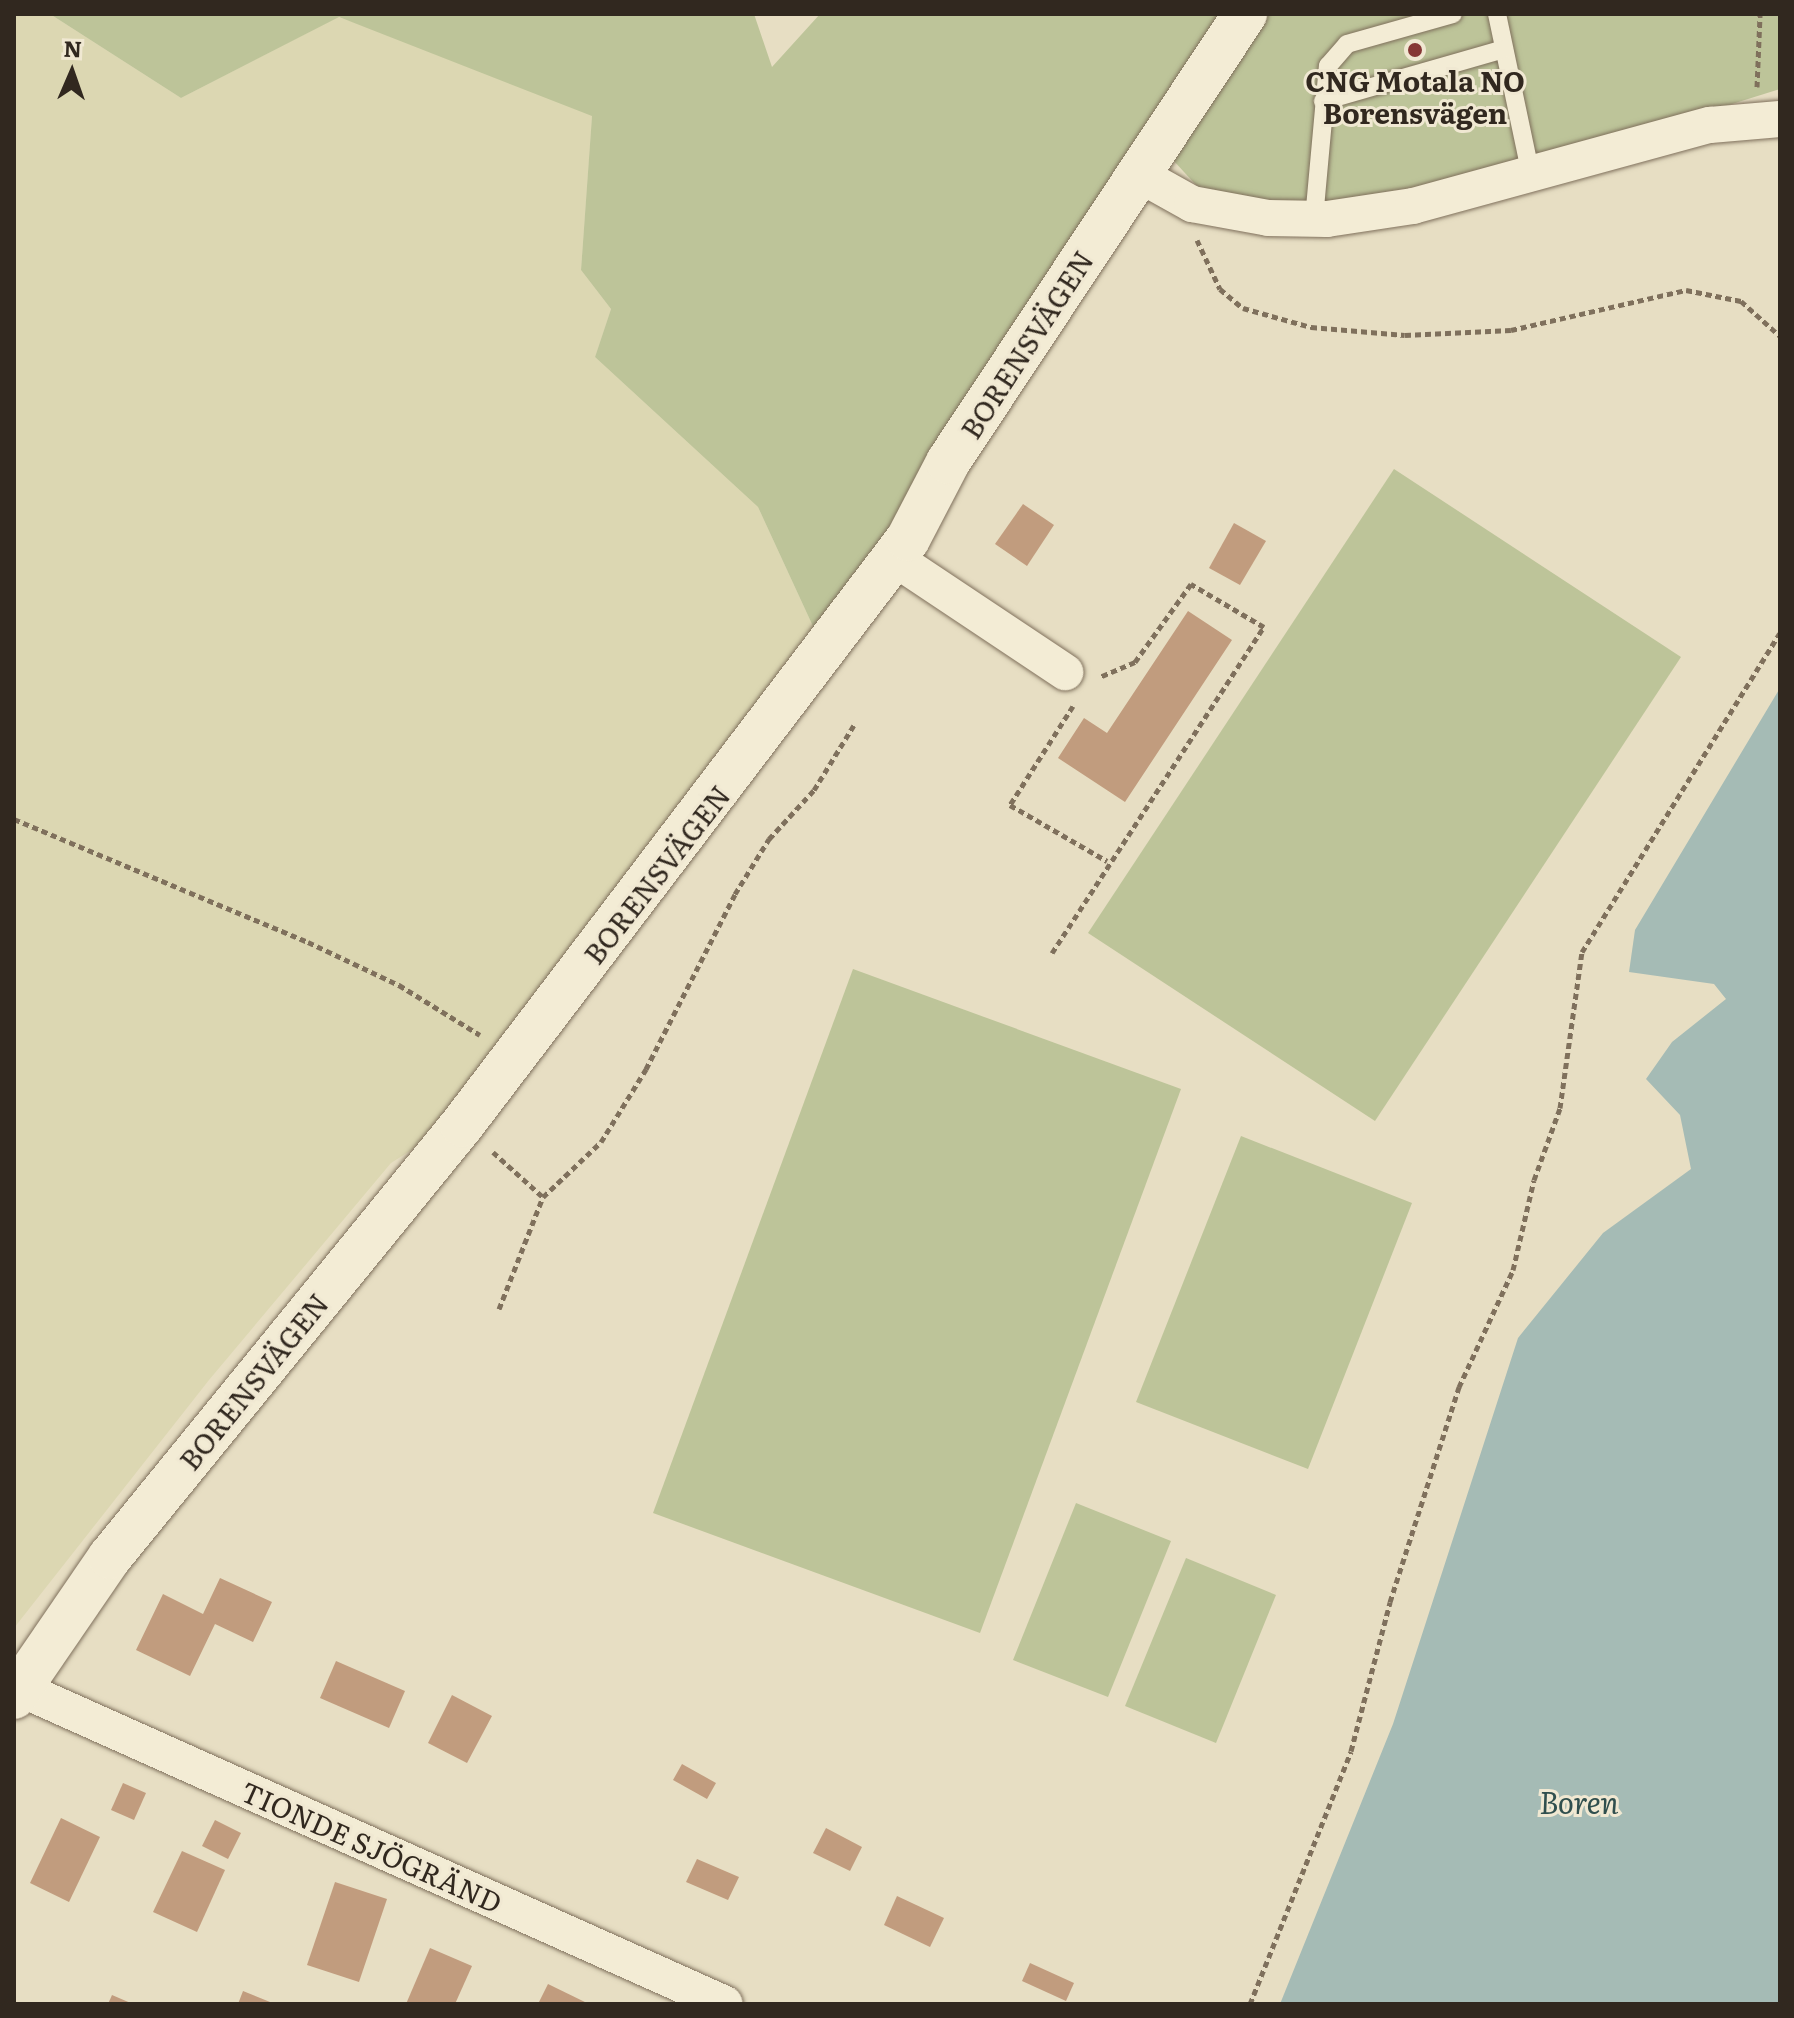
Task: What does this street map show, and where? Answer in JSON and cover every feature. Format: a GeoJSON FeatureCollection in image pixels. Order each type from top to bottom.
{"type":"FeatureCollection","features":[{"type":"Feature","properties":{"kind":"street","name":"BORENSVÄGEN"},"geometry":{"type":"LineString","coordinates":[[17,1692],[110,1557],[462,1125],[743,762],[858,599],[894,558],[948,462],[1245,14]]}},
{"type":"Feature","properties":{"kind":"street"},"geometry":{"type":"LineString","coordinates":[[1140,175],[1192,204],[1268,218],[1314,219],[1413,206],[1670,134],[1768,120]]}},
{"type":"Feature","properties":{"kind":"street"},"geometry":{"type":"LineString","coordinates":[[894,558],[1077,677]]}},
{"type":"Feature","properties":{"kind":"street","name":"TIONDE SJÖGRÄND"},"geometry":{"type":"LineString","coordinates":[[17,1692],[725,2004]]}},
{"type":"Feature","properties":{"kind":"lane"},"geometry":{"type":"LineString","coordinates":[[1314,219],[1328,66],[1347,44],[1453,14]]}},
{"type":"Feature","properties":{"kind":"lane"},"geometry":{"type":"LineString","coordinates":[[1497,14],[1530,171]]}},
{"type":"Feature","properties":{"kind":"lane"},"geometry":{"type":"LineString","coordinates":[[1323,101],[1504,49]]}},
{"type":"Feature","properties":{"kind":"path"},"geometry":{"type":"LineString","coordinates":[[1760,14],[1768,120]]}},
{"type":"Feature","properties":{"kind":"path"},"geometry":{"type":"LineString","coordinates":[[1192,204],[1196,238],[1220,289],[1243,308],[1286,322],[1405,335],[1511,330],[1686,290],[1741,301],[1780,336]]}},
{"type":"Feature","properties":{"kind":"path"},"geometry":{"type":"LineString","coordinates":[[1052,953],[1108,861],[1264,627],[1191,584],[1135,662],[1077,677],[1010,805],[1108,861]]}},
{"type":"Feature","properties":{"kind":"path"},"geometry":{"type":"LineString","coordinates":[[1250,2004],[1351,1751],[1390,1602],[1459,1387],[1513,1270],[1534,1180],[1560,1108],[1582,952],[1780,633]]}},
{"type":"Feature","properties":{"kind":"path"},"geometry":{"type":"LineString","coordinates":[[499,1309],[543,1197],[601,1142],[646,1069],[735,894],[769,839],[814,790],[854,725]]}},
{"type":"Feature","properties":{"kind":"path"},"geometry":{"type":"LineString","coordinates":[[14,819],[308,942],[399,985],[474,1030],[510,1062]]}},
{"type":"Feature","properties":{"kind":"path"},"geometry":{"type":"LineString","coordinates":[[462,1125],[543,1197]]}},
{"type":"Feature","properties":{"kind":"shaded area"},"geometry":{"type":"Polygon","coordinates":[[[14,14],[50,14],[181,98],[338,17],[593,103],[581,270],[611,309],[595,357],[758,507],[823,648],[479,1107],[391,1163],[209,1380],[14,1628],[14,14]]]}},
{"type":"Feature","properties":{"kind":"green space"},"geometry":{"type":"Polygon","coordinates":[[[50,14],[754,14],[772,67],[820,14],[1245,14],[823,648],[758,507],[595,357],[611,309],[581,270],[592,116],[339,17],[181,98],[50,14]]]}},
{"type":"Feature","properties":{"kind":"green space"},"geometry":{"type":"Polygon","coordinates":[[[1260,14],[1780,14],[1780,89],[1518,171],[1252,213],[1207,197],[1173,160],[1260,14]]]}},
{"type":"Feature","properties":{"kind":"green space"},"geometry":{"type":"Polygon","coordinates":[[[1394,469],[1681,657],[1375,1121],[1088,933],[1394,469]]]}},
{"type":"Feature","properties":{"kind":"green space"},"geometry":{"type":"Polygon","coordinates":[[[853,969],[1181,1089],[980,1633],[653,1513],[853,969]]]}},
{"type":"Feature","properties":{"kind":"green space"},"geometry":{"type":"Polygon","coordinates":[[[1241,1136],[1412,1203],[1308,1469],[1136,1402],[1241,1136]]]}},
{"type":"Feature","properties":{"kind":"green space"},"geometry":{"type":"Polygon","coordinates":[[[1076,1503],[1171,1541],[1108,1697],[1013,1660],[1076,1503]]]}},
{"type":"Feature","properties":{"kind":"green space"},"geometry":{"type":"Polygon","coordinates":[[[1186,1558],[1276,1595],[1216,1743],[1125,1706],[1186,1558]]]}},
{"type":"Feature","properties":{"kind":"water","name":"Boren"},"geometry":{"type":"Polygon","coordinates":[[[1780,688],[1780,2004],[1280,2004],[1393,1724],[1518,1338],[1603,1233],[1691,1169],[1680,1115],[1646,1079],[1672,1042],[1726,999],[1714,984],[1629,972],[1635,930],[1780,688]]]}},
{"type":"Feature","properties":{"kind":"building"},"geometry":{"type":"Polygon","coordinates":[[[1023,504],[1054,525],[1027,566],[995,544],[1023,504]]]}},
{"type":"Feature","properties":{"kind":"building"},"geometry":{"type":"Polygon","coordinates":[[[1234,523],[1266,541],[1240,585],[1209,568],[1234,523]]]}},
{"type":"Feature","properties":{"kind":"building"},"geometry":{"type":"Polygon","coordinates":[[[1188,611],[1232,640],[1125,802],[1058,758],[1084,718],[1107,733],[1188,611]]]}},
{"type":"Feature","properties":{"kind":"building"},"geometry":{"type":"Polygon","coordinates":[[[220,1578],[272,1602],[253,1642],[215,1624],[190,1676],[136,1650],[163,1594],[203,1614],[220,1578]]]}},
{"type":"Feature","properties":{"kind":"building"},"geometry":{"type":"Polygon","coordinates":[[[336,1661],[405,1691],[389,1728],[320,1698],[336,1661]]]}},
{"type":"Feature","properties":{"kind":"building"},"geometry":{"type":"Polygon","coordinates":[[[452,1695],[492,1716],[467,1763],[428,1743],[452,1695]]]}},
{"type":"Feature","properties":{"kind":"building"},"geometry":{"type":"Polygon","coordinates":[[[682,1764],[716,1783],[707,1799],[673,1780],[682,1764]]]}},
{"type":"Feature","properties":{"kind":"building"},"geometry":{"type":"Polygon","coordinates":[[[123,1783],[146,1793],[134,1820],[111,1810],[123,1783]]]}},
{"type":"Feature","properties":{"kind":"building"},"geometry":{"type":"Polygon","coordinates":[[[61,1818],[100,1837],[69,1902],[30,1883],[61,1818]]]}},
{"type":"Feature","properties":{"kind":"building"},"geometry":{"type":"Polygon","coordinates":[[[215,1820],[241,1833],[228,1859],[202,1846],[215,1820]]]}},
{"type":"Feature","properties":{"kind":"building"},"geometry":{"type":"Polygon","coordinates":[[[826,1828],[862,1847],[850,1871],[813,1853],[826,1828]]]}},
{"type":"Feature","properties":{"kind":"building"},"geometry":{"type":"Polygon","coordinates":[[[182,1851],[225,1870],[197,1932],[153,1912],[182,1851]]]}},
{"type":"Feature","properties":{"kind":"building"},"geometry":{"type":"Polygon","coordinates":[[[697,1859],[739,1877],[728,1900],[686,1882],[697,1859]]]}},
{"type":"Feature","properties":{"kind":"building"},"geometry":{"type":"Polygon","coordinates":[[[335,1882],[387,1899],[359,1982],[307,1965],[335,1882]]]}},
{"type":"Feature","properties":{"kind":"building"},"geometry":{"type":"Polygon","coordinates":[[[897,1896],[944,1918],[930,1947],[884,1925],[897,1896]]]}},
{"type":"Feature","properties":{"kind":"building"},"geometry":{"type":"Polygon","coordinates":[[[430,1948],[472,1966],[455,2004],[406,2004],[430,1948]]]}},
{"type":"Feature","properties":{"kind":"building"},"geometry":{"type":"Polygon","coordinates":[[[1030,1963],[1074,1983],[1066,2001],[1022,1981],[1030,1963]]]}},
{"type":"Feature","properties":{"kind":"building"},"geometry":{"type":"Polygon","coordinates":[[[548,1984],[589,2004],[538,2004],[548,1984]]]}},
{"type":"Feature","properties":{"kind":"building"},"geometry":{"type":"Polygon","coordinates":[[[243,1991],[275,2004],[238,2004],[243,1991]]]}},
{"type":"Feature","properties":{"kind":"building"},"geometry":{"type":"Polygon","coordinates":[[[112,1995],[133,2004],[108,2004],[112,1995]]]}},
{"type":"Feature","properties":{"kind":"place","name":"CNG Motala NO Borensvägen"},"geometry":{"type":"Point","coordinates":[1415,50]}}]}
